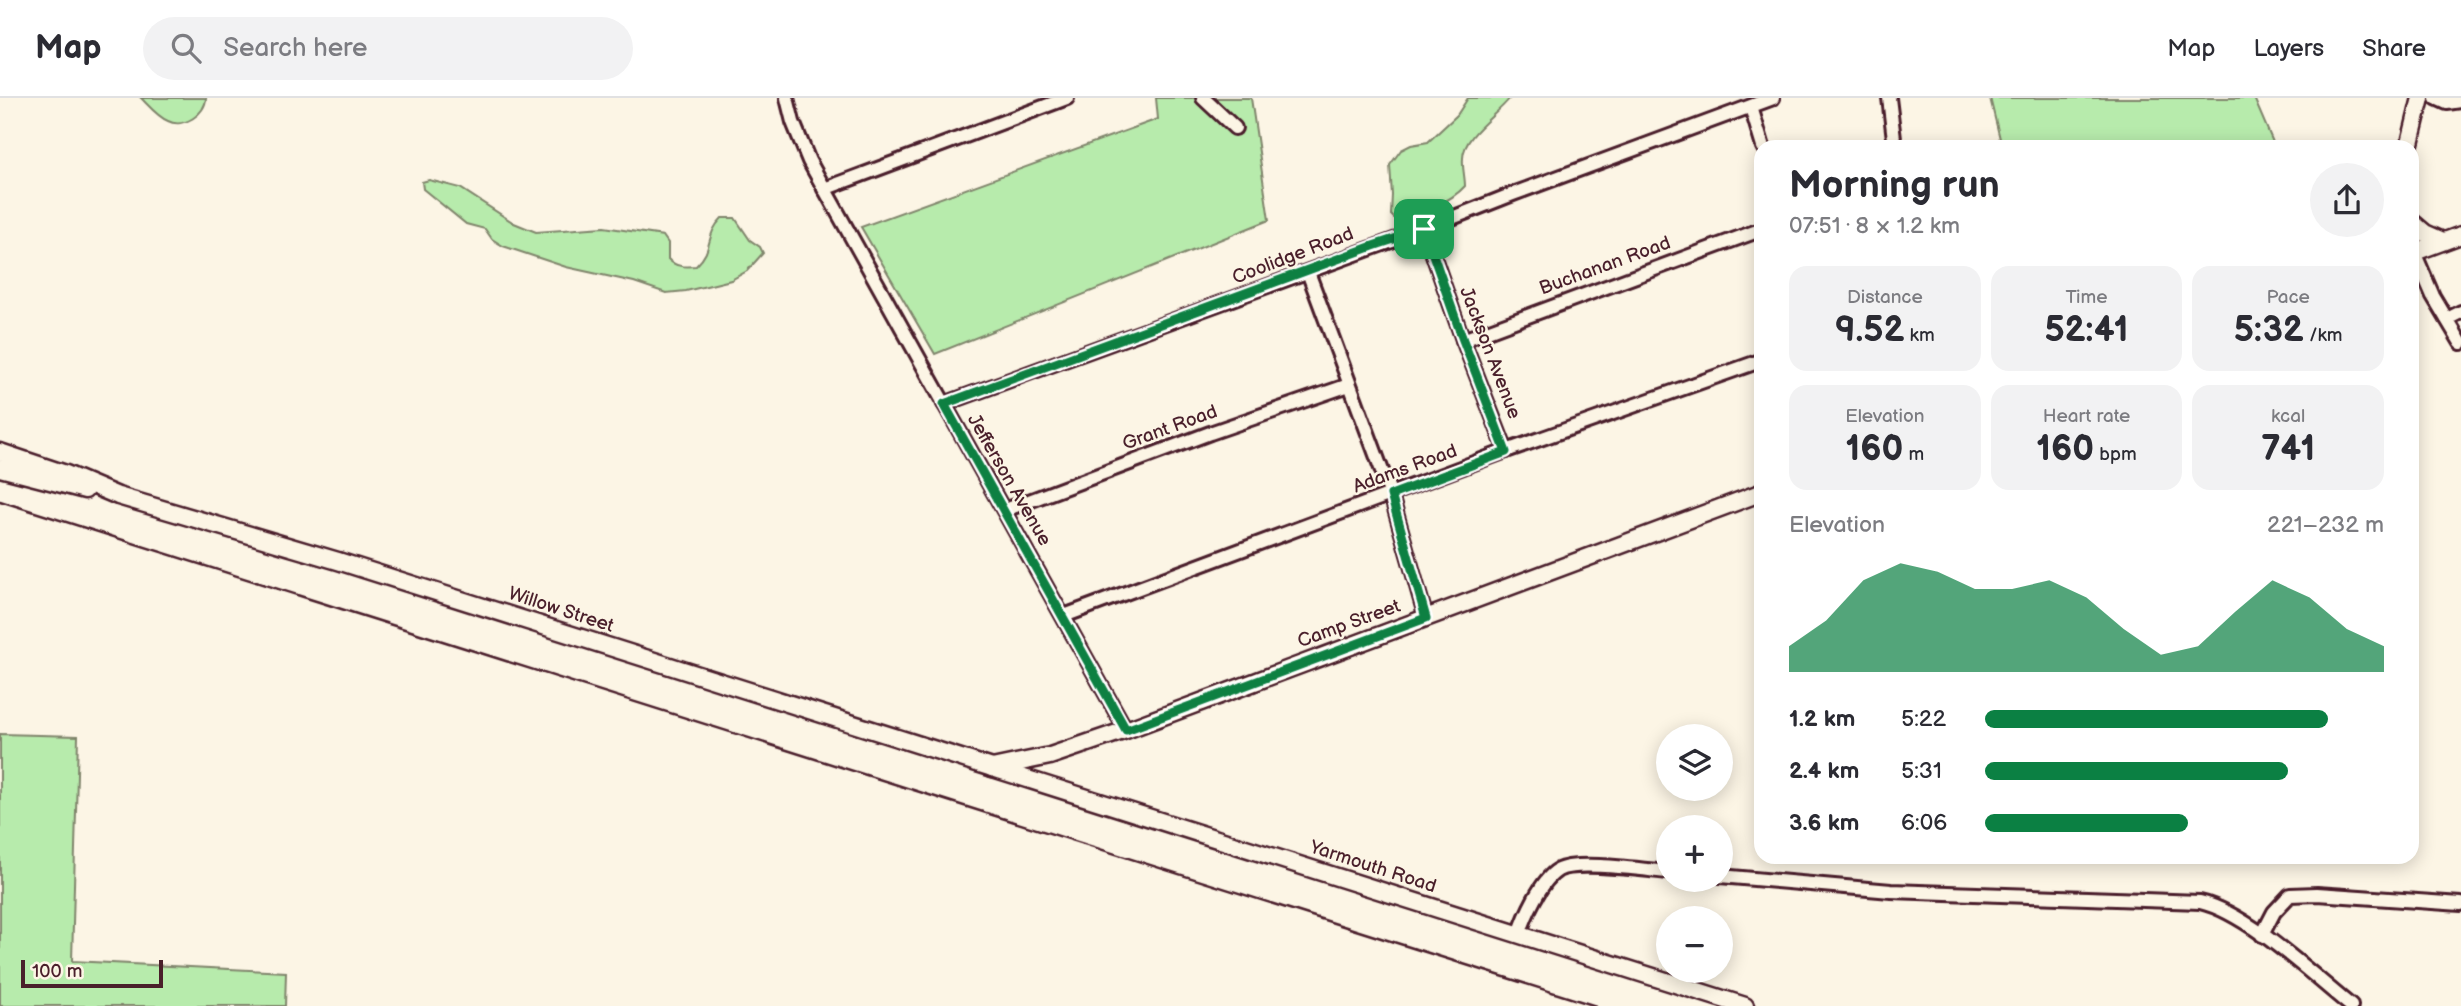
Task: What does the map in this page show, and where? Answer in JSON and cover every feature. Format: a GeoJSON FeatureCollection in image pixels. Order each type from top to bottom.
{"type":"FeatureCollection","features":[{"type":"Feature","properties":{"kind":"main road"},"geometry":{"type":"LineString","coordinates":[[2411,140],[2421,98]]}},
{"type":"Feature","properties":{"kind":"main road"},"geometry":{"type":"LineString","coordinates":[[2419,228],[2443,241]]}},
{"type":"Feature","properties":{"kind":"main road"},"geometry":{"type":"LineString","coordinates":[[2419,250],[2461,234]]}},
{"type":"Feature","properties":{"kind":"main road","name":"Willow Street"},"geometry":{"type":"LineString","coordinates":[[0,452],[66,474],[118,496]]}},
{"type":"Feature","properties":{"kind":"main road","name":"Willow Street"},"geometry":{"type":"LineString","coordinates":[[0,468],[64,486],[118,496],[356,567],[989,768]]}},
{"type":"Feature","properties":{"kind":"main road","name":"Camp Street"},"geometry":{"type":"LineString","coordinates":[[989,768],[1049,756],[1126,730],[1754,495]]}},
{"type":"Feature","properties":{"kind":"main road"},"geometry":{"type":"LineString","coordinates":[[1041,784],[1049,756]]}},
{"type":"Feature","properties":{"kind":"main road","name":"Yarmouth Road"},"geometry":{"type":"LineString","coordinates":[[989,768],[1745,1006]]}},
{"type":"Feature","properties":{"kind":"street","name":"Jefferson Avenue"},"geometry":{"type":"LineString","coordinates":[[787,98],[800,140],[824,189],[1126,730]]}},
{"type":"Feature","properties":{"kind":"street"},"geometry":{"type":"LineString","coordinates":[[824,189],[1067,98]]}},
{"type":"Feature","properties":{"kind":"street"},"geometry":{"type":"LineString","coordinates":[[1203,98],[1235,128]]}},
{"type":"Feature","properties":{"kind":"street","name":"Coolidge Road"},"geometry":{"type":"LineString","coordinates":[[944,404],[1308,272],[1773,98]]}},
{"type":"Feature","properties":{"kind":"street"},"geometry":{"type":"LineString","coordinates":[[1889,98],[1894,140]]}},
{"type":"Feature","properties":{"kind":"street"},"geometry":{"type":"LineString","coordinates":[[2436,98],[2447,103],[2461,102]]}},
{"type":"Feature","properties":{"kind":"street"},"geometry":{"type":"LineString","coordinates":[[1751,107],[1761,140]]}},
{"type":"Feature","properties":{"kind":"street","name":"Jackson Avenue"},"geometry":{"type":"LineString","coordinates":[[1424,229],[1506,452]]}},
{"type":"Feature","properties":{"kind":"street","name":"Buchanan Road"},"geometry":{"type":"LineString","coordinates":[[1463,340],[1754,232]]}},
{"type":"Feature","properties":{"kind":"street"},"geometry":{"type":"LineString","coordinates":[[2419,265],[2433,296],[2461,343]]}},
{"type":"Feature","properties":{"kind":"street"},"geometry":{"type":"LineString","coordinates":[[1308,272],[1391,495],[1426,618]]}},
{"type":"Feature","properties":{"kind":"street"},"geometry":{"type":"LineString","coordinates":[[2447,319],[2461,312]]}},
{"type":"Feature","properties":{"kind":"street","name":"Adams Road"},"geometry":{"type":"LineString","coordinates":[[1063,616],[1754,363]]}},
{"type":"Feature","properties":{"kind":"street","name":"Grant Road"},"geometry":{"type":"LineString","coordinates":[[1004,510],[1185,442],[1349,385]]}},
{"type":"Feature","properties":{"kind":"street"},"geometry":{"type":"LineString","coordinates":[[1519,935],[1546,882],[1554,872],[1562,868],[1590,866],[1656,871]]}},
{"type":"Feature","properties":{"kind":"street"},"geometry":{"type":"LineString","coordinates":[[1733,877],[1891,891],[2205,903],[2262,935],[2351,1006]]}},
{"type":"Feature","properties":{"kind":"street"},"geometry":{"type":"LineString","coordinates":[[2262,935],[2274,912],[2290,895],[2317,894],[2461,904]]}},
{"type":"Feature","properties":{"kind":"green space"},"geometry":{"type":"Polygon","coordinates":[[[141,98],[206,98],[202,109],[193,118],[174,123],[164,119],[141,98]]]}},
{"type":"Feature","properties":{"kind":"green space"},"geometry":{"type":"Polygon","coordinates":[[[1156,98],[1251,98],[1269,220],[935,354],[861,227],[1158,119],[1156,98]]]}},
{"type":"Feature","properties":{"kind":"green space"},"geometry":{"type":"Polygon","coordinates":[[[1468,98],[1510,98],[1474,134],[1464,150],[1465,186],[1432,208],[1411,216],[1394,218],[1391,215],[1390,165],[1401,150],[1428,142],[1457,115],[1468,98]]]}},
{"type":"Feature","properties":{"kind":"green space"},"geometry":{"type":"Polygon","coordinates":[[[1990,98],[2254,98],[2272,140],[2000,140],[1990,98]]]}},
{"type":"Feature","properties":{"kind":"green space"},"geometry":{"type":"Polygon","coordinates":[[[429,180],[460,188],[514,223],[536,232],[604,227],[663,236],[668,243],[668,259],[680,266],[696,266],[702,260],[716,224],[722,218],[735,218],[763,253],[747,271],[731,280],[666,293],[634,282],[566,267],[503,246],[492,239],[485,229],[466,224],[423,189],[422,182],[429,180]]]}},
{"type":"Feature","properties":{"kind":"green space"},"geometry":{"type":"Polygon","coordinates":[[[0,734],[78,736],[72,961],[286,972],[285,1006],[0,1006],[0,734]]]}},
{"type":"Feature","properties":{"kind":"railway"},"geometry":{"type":"LineString","coordinates":[[0,501],[1596,1006]]}},
{"type":"Feature","properties":{"kind":"route"},"geometry":{"type":"LineString","coordinates":[[1424,229],[1506,452],[1391,495],[1426,618],[1126,730],[944,404],[1424,229]]}}]}
